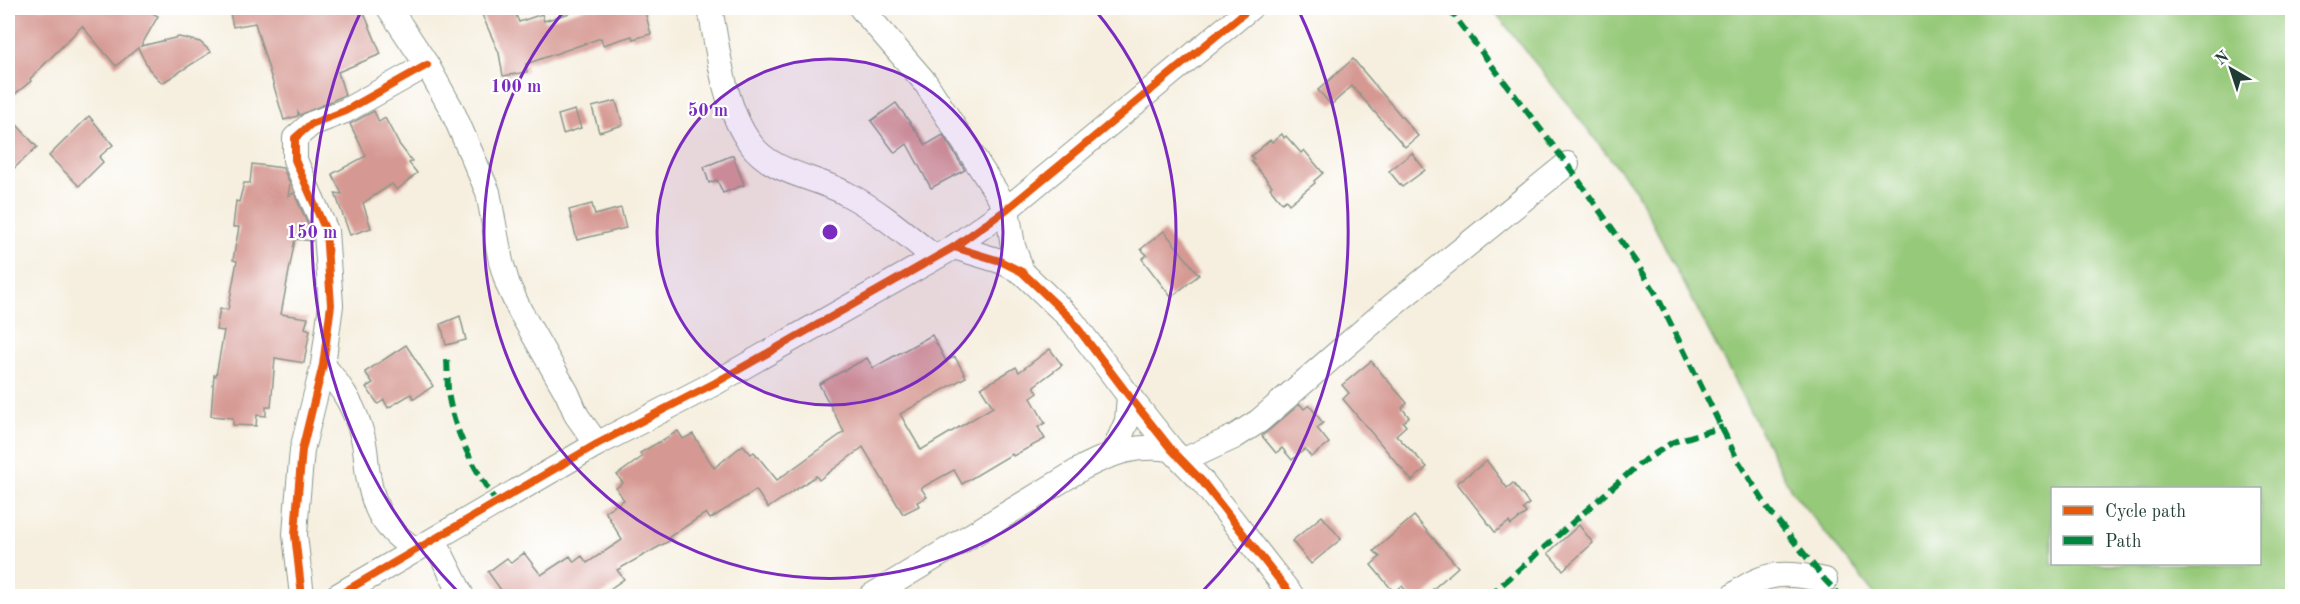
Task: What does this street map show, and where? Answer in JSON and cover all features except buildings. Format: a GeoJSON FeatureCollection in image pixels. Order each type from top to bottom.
{"type":"FeatureCollection","features":[{"type":"Feature","properties":{"kind":"street"},"geometry":{"type":"LineString","coordinates":[[389,8],[427,65],[452,110],[488,192],[501,262],[508,285],[520,311],[567,393],[577,416],[597,444]]}},
{"type":"Feature","properties":{"kind":"street"},"geometry":{"type":"LineString","coordinates":[[710,8],[732,107],[741,128],[760,155],[780,167],[844,192],[944,252],[1000,261],[1022,272],[1071,318],[1129,396],[1292,597]]}},
{"type":"Feature","properties":{"kind":"street"},"geometry":{"type":"LineString","coordinates":[[861,8],[925,82],[1007,209],[1013,246],[1022,272]]}},
{"type":"Feature","properties":{"kind":"street"},"geometry":{"type":"LineString","coordinates":[[337,597],[597,444],[715,383],[944,252],[1007,209],[1250,8]]}},
{"type":"Feature","properties":{"kind":"street"},"geometry":{"type":"LineString","coordinates":[[302,597],[295,535],[302,450],[323,365],[331,305],[326,231],[296,160],[295,138],[311,124],[345,111],[427,65]]}},
{"type":"Feature","properties":{"kind":"street"},"geometry":{"type":"LineString","coordinates":[[871,597],[1084,467],[1113,453],[1139,447],[1177,454],[1234,437],[1259,421],[1387,310],[1567,164]]}},
{"type":"Feature","properties":{"kind":"street"},"geometry":{"type":"LineString","coordinates":[[323,365],[344,390],[353,408],[363,439],[373,502],[380,518],[392,532],[424,545],[462,597]]}},
{"type":"Feature","properties":{"kind":"street"},"geometry":{"type":"LineString","coordinates":[[1113,453],[1127,421],[1129,396]]}},
{"type":"Feature","properties":{"kind":"street"},"geometry":{"type":"LineString","coordinates":[[1733,597],[1769,575],[1792,573],[1825,580]]}},
{"type":"Feature","properties":{"kind":"green space"},"geometry":{"type":"Polygon","coordinates":[[[1492,8],[2292,8],[2292,596],[1876,596],[1791,490],[1636,191],[1492,8]]]}},
{"type":"Feature","properties":{"kind":"marked path"},"geometry":{"type":"LineString","coordinates":[[1448,8],[1567,164],[1637,264],[1655,292],[1737,459],[1769,510],[1825,580],[1841,596]]}},
{"type":"Feature","properties":{"kind":"marked path"},"geometry":{"type":"LineString","coordinates":[[447,360],[449,398],[456,426],[474,466],[497,504]]}},
{"type":"Feature","properties":{"kind":"marked path"},"geometry":{"type":"LineString","coordinates":[[1489,596],[1638,465],[1673,442],[1723,427]]}},
{"type":"Feature","properties":{"kind":"cycle path"},"geometry":{"type":"LineString","coordinates":[[337,596],[597,444],[715,383],[954,247],[1007,209],[1250,8]]}},
{"type":"Feature","properties":{"kind":"cycle path"},"geometry":{"type":"LineString","coordinates":[[302,596],[295,535],[302,450],[323,365],[331,305],[326,231],[295,160],[295,138],[311,124],[345,111],[427,65]]}},
{"type":"Feature","properties":{"kind":"cycle path"},"geometry":{"type":"LineString","coordinates":[[954,247],[1000,261],[1022,272],[1070,318],[1171,449],[1202,481],[1292,596]]}}]}
